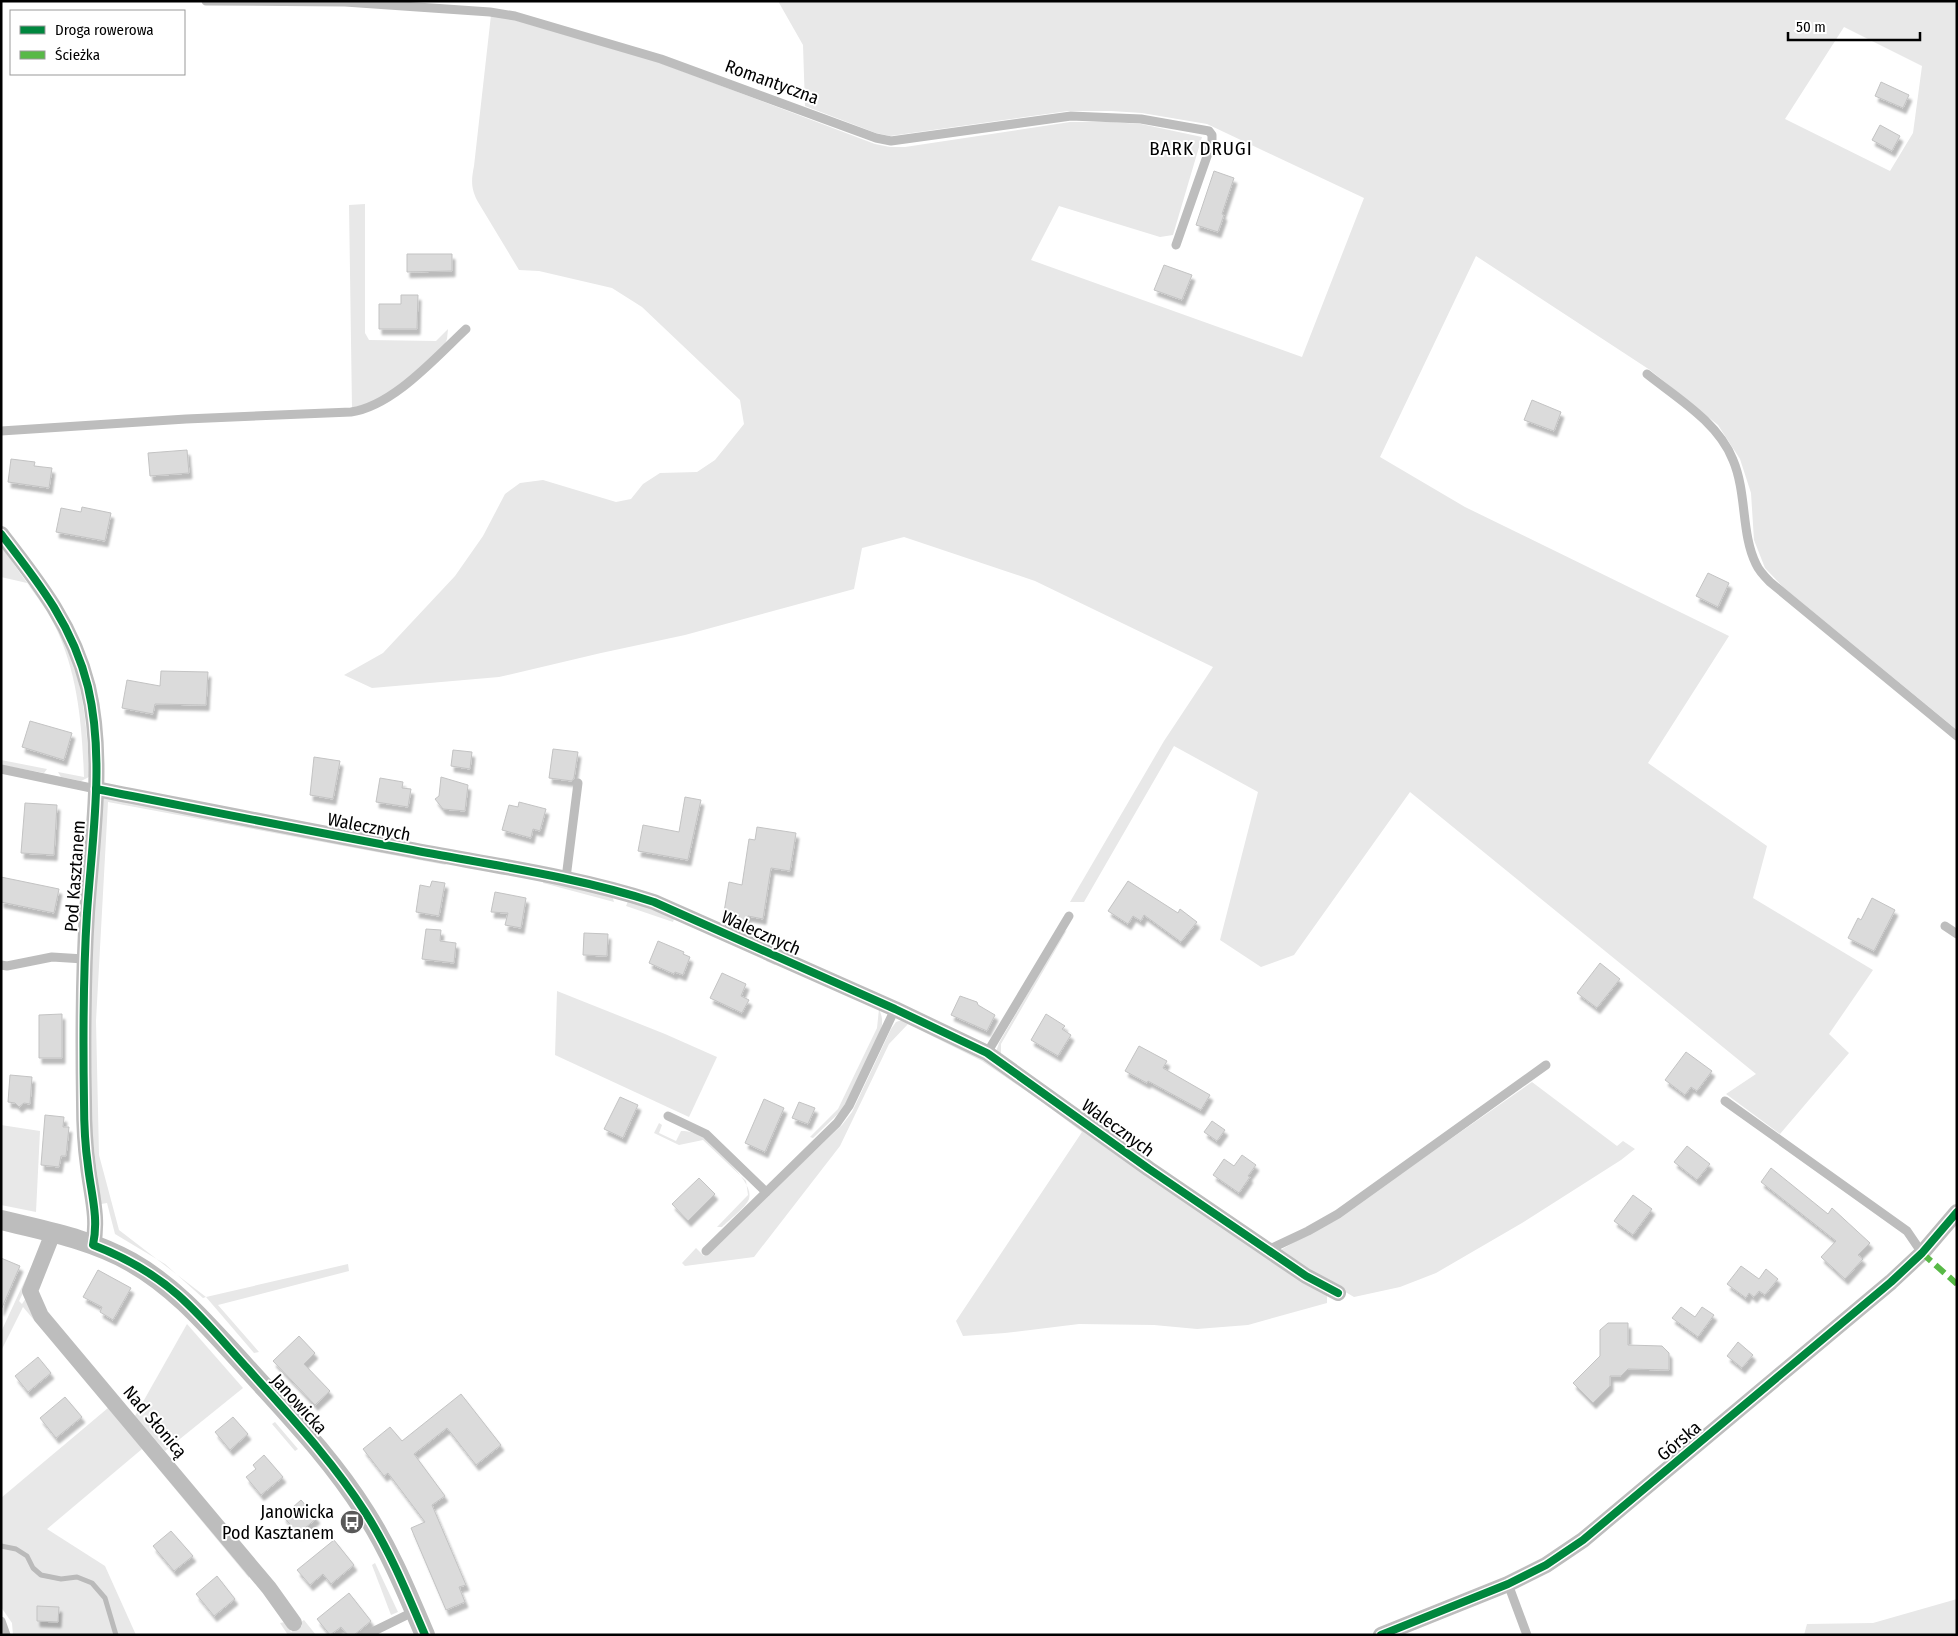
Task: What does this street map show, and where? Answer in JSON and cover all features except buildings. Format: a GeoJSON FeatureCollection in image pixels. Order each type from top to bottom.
{"type":"FeatureCollection","features":[{"type":"Feature","properties":{"kind":"street","name":"Pod Kasztanem"},"geometry":{"type":"LineString","coordinates":[[1,534],[50,600],[74,641],[83,667],[93,715],[96,789],[84,959],[85,1147],[97,1222],[94,1245]]}},
{"type":"Feature","properties":{"kind":"street","name":"Walecznych"},"geometry":{"type":"LineString","coordinates":[[96,789],[566,878],[616,890],[654,902],[895,1009],[987,1053],[1149,1169],[1306,1276],[1338,1294]]}},
{"type":"Feature","properties":{"kind":"street","name":"Górska"},"geometry":{"type":"LineString","coordinates":[[1381,1635],[1508,1584],[1546,1565],[1583,1540],[1891,1282],[1922,1253],[1957,1212]]}},
{"type":"Feature","properties":{"kind":"street","name":"Janowicka"},"geometry":{"type":"LineString","coordinates":[[1,1220],[53,1233],[112,1252],[146,1271],[178,1294],[297,1424],[343,1480],[365,1511],[395,1566],[425,1635]]}},
{"type":"Feature","properties":{"kind":"street","name":"Nad Słonicą"},"geometry":{"type":"LineString","coordinates":[[53,1233],[30,1291],[41,1316],[268,1588],[294,1624]]}},
{"type":"Feature","properties":{"kind":"lane","name":"Romantyczna"},"geometry":{"type":"LineString","coordinates":[[206,1],[345,2],[490,12],[515,16],[661,59],[876,138],[891,141],[1070,116],[1141,119],[1208,131],[1212,135],[1212,142],[1176,245]]}},
{"type":"Feature","properties":{"kind":"lane"},"geometry":{"type":"LineString","coordinates":[[1,431],[186,418],[366,410],[393,394],[466,329]]}},
{"type":"Feature","properties":{"kind":"lane"},"geometry":{"type":"LineString","coordinates":[[1646,374],[1684,402],[1724,442],[1733,459],[1738,477],[1751,553],[1757,566],[1770,582],[1957,736]]}},
{"type":"Feature","properties":{"kind":"lane"},"geometry":{"type":"LineString","coordinates":[[1,769],[96,789]]}},
{"type":"Feature","properties":{"kind":"lane"},"geometry":{"type":"LineString","coordinates":[[566,878],[578,783]]}},
{"type":"Feature","properties":{"kind":"lane"},"geometry":{"type":"LineString","coordinates":[[987,1053],[1069,916]]}},
{"type":"Feature","properties":{"kind":"lane"},"geometry":{"type":"LineString","coordinates":[[1945,926],[1957,934]]}},
{"type":"Feature","properties":{"kind":"lane"},"geometry":{"type":"LineString","coordinates":[[1,965],[7,966],[52,957],[84,959]]}},
{"type":"Feature","properties":{"kind":"lane"},"geometry":{"type":"LineString","coordinates":[[706,1251],[837,1123],[849,1106],[895,1009]]}},
{"type":"Feature","properties":{"kind":"lane"},"geometry":{"type":"LineString","coordinates":[[1268,1250],[1338,1214],[1546,1065]]}},
{"type":"Feature","properties":{"kind":"lane"},"geometry":{"type":"LineString","coordinates":[[1725,1101],[1907,1230],[1922,1253]]}},
{"type":"Feature","properties":{"kind":"lane"},"geometry":{"type":"LineString","coordinates":[[668,1116],[706,1134],[766,1192]]}},
{"type":"Feature","properties":{"kind":"lane"},"geometry":{"type":"LineString","coordinates":[[1508,1584],[1527,1635]]}},
{"type":"Feature","properties":{"kind":"lane"},"geometry":{"type":"LineString","coordinates":[[366,1635],[415,1612]]}},
{"type":"Feature","properties":{"kind":"lane"},"geometry":{"type":"LineString","coordinates":[[1,1622],[6,1635]]}},
{"type":"Feature","properties":{"kind":"shaded area"},"geometry":{"type":"Polygon","coordinates":[[[778,1],[1957,1],[1957,730],[1783,587],[1765,568],[1754,540],[1751,493],[1740,459],[1718,425],[1650,370],[1476,256],[1380,457],[1465,507],[1729,636],[1648,763],[1767,846],[1753,898],[1873,970],[1829,1034],[1849,1053],[1780,1134],[1726,1094],[1756,1074],[1410,792],[1294,955],[1261,967],[1220,940],[1258,792],[1174,746],[1084,902],[1070,902],[1164,741],[1213,667],[1035,581],[904,537],[862,548],[854,589],[685,635],[499,677],[372,688],[344,675],[383,653],[455,576],[483,536],[505,494],[520,483],[543,480],[616,502],[631,499],[643,484],[660,473],[697,472],[715,460],[744,424],[740,400],[642,307],[612,288],[539,271],[519,270],[478,202],[472,185],[491,15],[515,20],[658,62],[875,144],[890,147],[905,147],[1070,122],[1141,124],[1202,137],[1173,235],[1160,237],[1059,206],[1031,260],[1302,357],[1364,198],[1207,124],[1142,113],[1068,111],[890,136],[876,133],[805,106],[803,45],[778,1]],[[1844,27],[1785,119],[1890,171],[1913,133],[1922,66],[1844,27]]]}},
{"type":"Feature","properties":{"kind":"shaded area"},"geometry":{"type":"Polygon","coordinates":[[[365,204],[365,333],[369,340],[436,341],[448,329],[444,346],[392,392],[375,402],[352,408],[349,205],[365,204]]]}},
{"type":"Feature","properties":{"kind":"shaded area"},"geometry":{"type":"Polygon","coordinates":[[[1,546],[54,618],[63,633],[72,658],[84,708],[87,742],[89,777],[81,781],[61,777],[58,772],[84,777],[82,738],[74,681],[63,644],[49,615],[27,583],[1,577],[1,546]]]}},
{"type":"Feature","properties":{"kind":"shaded area"},"geometry":{"type":"Polygon","coordinates":[[[1,760],[47,769],[44,773],[1,765],[1,760]]]}},
{"type":"Feature","properties":{"kind":"shaded area"},"geometry":{"type":"Polygon","coordinates":[[[104,797],[444,862],[446,865],[108,802],[96,1021],[99,1155],[119,1230],[157,1259],[115,1234],[107,1203],[101,1204],[92,1133],[91,959],[101,801],[104,797]]]}},
{"type":"Feature","properties":{"kind":"shaded area"},"geometry":{"type":"Polygon","coordinates":[[[544,879],[612,895],[614,902],[543,883],[544,879]]]}},
{"type":"Feature","properties":{"kind":"shaded area"},"geometry":{"type":"Polygon","coordinates":[[[629,899],[675,916],[673,922],[626,906],[629,899]]]}},
{"type":"Feature","properties":{"kind":"shaded area"},"geometry":{"type":"Polygon","coordinates":[[[1067,930],[1001,1044],[1001,1055],[996,1052],[999,1043],[1063,933],[1067,930]]]}},
{"type":"Feature","properties":{"kind":"shaded area"},"geometry":{"type":"Polygon","coordinates":[[[767,958],[879,1009],[776,963],[775,965],[766,961],[767,958]]]}},
{"type":"Feature","properties":{"kind":"shaded area"},"geometry":{"type":"Polygon","coordinates":[[[557,991],[717,1057],[689,1117],[555,1055],[557,991]]]}},
{"type":"Feature","properties":{"kind":"shaded area"},"geometry":{"type":"Polygon","coordinates":[[[879,1009],[882,1021],[880,1033],[843,1109],[813,1138],[810,1137],[838,1109],[877,1028],[879,1009]]]}},
{"type":"Feature","properties":{"kind":"shaded area"},"geometry":{"type":"Polygon","coordinates":[[[902,1020],[984,1058],[1327,1294],[1327,1303],[1248,1325],[1197,1329],[1154,1325],[1079,1324],[963,1336],[956,1321],[1082,1132],[1041,1101],[982,1061],[908,1024],[889,1044],[840,1146],[754,1257],[685,1266],[682,1263],[696,1248],[704,1256],[842,1125],[852,1112],[891,1029],[896,1022],[902,1020]]]}},
{"type":"Feature","properties":{"kind":"shaded area"},"geometry":{"type":"Polygon","coordinates":[[[1532,1082],[1617,1146],[1623,1141],[1635,1149],[1621,1160],[1522,1223],[1436,1273],[1400,1287],[1354,1297],[1277,1252],[1339,1217],[1532,1082]]]}},
{"type":"Feature","properties":{"kind":"shaded area"},"geometry":{"type":"Polygon","coordinates":[[[659,1123],[662,1125],[659,1133],[676,1141],[681,1131],[688,1131],[705,1138],[741,1176],[703,1140],[679,1145],[654,1133],[659,1123]]]}},
{"type":"Feature","properties":{"kind":"shaded area"},"geometry":{"type":"Polygon","coordinates":[[[1,1125],[40,1131],[36,1212],[1,1205],[1,1125]]]}},
{"type":"Feature","properties":{"kind":"shaded area"},"geometry":{"type":"Polygon","coordinates":[[[747,1185],[749,1199],[747,1202],[722,1227],[717,1227],[748,1195],[747,1185]]]}},
{"type":"Feature","properties":{"kind":"shaded area"},"geometry":{"type":"Polygon","coordinates":[[[40,1248],[28,1283],[19,1301],[22,1304],[28,1295],[45,1333],[23,1307],[1,1351],[1,1332],[40,1248]]]}},
{"type":"Feature","properties":{"kind":"shaded area"},"geometry":{"type":"Polygon","coordinates":[[[348,1264],[349,1271],[218,1305],[259,1352],[254,1353],[206,1297],[348,1264]]]}},
{"type":"Feature","properties":{"kind":"shaded area"},"geometry":{"type":"Polygon","coordinates":[[[176,1274],[206,1297],[203,1298],[176,1274]]]}},
{"type":"Feature","properties":{"kind":"shaded area"},"geometry":{"type":"Polygon","coordinates":[[[187,1324],[243,1388],[165,1451],[135,1416],[187,1324]]]}},
{"type":"Feature","properties":{"kind":"shaded area"},"geometry":{"type":"Polygon","coordinates":[[[108,1408],[250,1574],[249,1578],[142,1449],[47,1529],[105,1566],[136,1635],[13,1635],[12,1623],[1,1607],[1,1498],[108,1408]]]}},
{"type":"Feature","properties":{"kind":"shaded area"},"geometry":{"type":"Polygon","coordinates":[[[275,1422],[298,1449],[295,1451],[272,1424],[275,1422]]]}},
{"type":"Feature","properties":{"kind":"shaded area"},"geometry":{"type":"Polygon","coordinates":[[[375,1563],[398,1612],[391,1615],[372,1565],[375,1563]]]}},
{"type":"Feature","properties":{"kind":"shaded area"},"geometry":{"type":"Polygon","coordinates":[[[1957,1599],[1957,1635],[1804,1635],[1807,1624],[1873,1623],[1957,1599]]]}},
{"type":"Feature","properties":{"kind":"shaded area"},"geometry":{"type":"Polygon","coordinates":[[[304,1620],[316,1635],[288,1635],[280,1623],[285,1622],[291,1632],[302,1626],[301,1622],[304,1620]]]}},
{"type":"Feature","properties":{"kind":"waterway"},"geometry":{"type":"LineString","coordinates":[[1,1546],[16,1549],[27,1556],[33,1568],[41,1575],[61,1579],[77,1577],[92,1583],[105,1598],[116,1635]]}},
{"type":"Feature","properties":{"kind":"marked path"},"geometry":{"type":"LineString","coordinates":[[1922,1253],[1957,1284]]}},
{"type":"Feature","properties":{"kind":"cycle path"},"geometry":{"type":"LineString","coordinates":[[1,534],[29,570],[64,625],[82,665],[93,714],[96,742],[96,800],[87,913],[83,1031],[84,1126],[95,1215],[93,1245],[138,1266],[178,1295],[214,1331],[310,1438],[339,1474],[374,1527],[398,1572],[425,1635]]}},
{"type":"Feature","properties":{"kind":"cycle path"},"geometry":{"type":"LineString","coordinates":[[96,789],[532,872],[593,885],[654,902],[895,1009],[987,1053],[1149,1169],[1306,1276],[1338,1293]]}},
{"type":"Feature","properties":{"kind":"cycle path"},"geometry":{"type":"LineString","coordinates":[[1381,1635],[1508,1584],[1546,1565],[1583,1540],[1891,1282],[1922,1253],[1957,1212]]}},
{"type":"Feature","properties":{"kind":"place","name":"Janowicka Pod Kasztanem"},"geometry":{"type":"Point","coordinates":[352,1522]}},
{"type":"Feature","properties":{"kind":"district","name":"BARK DRUGI"},"geometry":{"type":"Point","coordinates":[1201,148]}}]}
